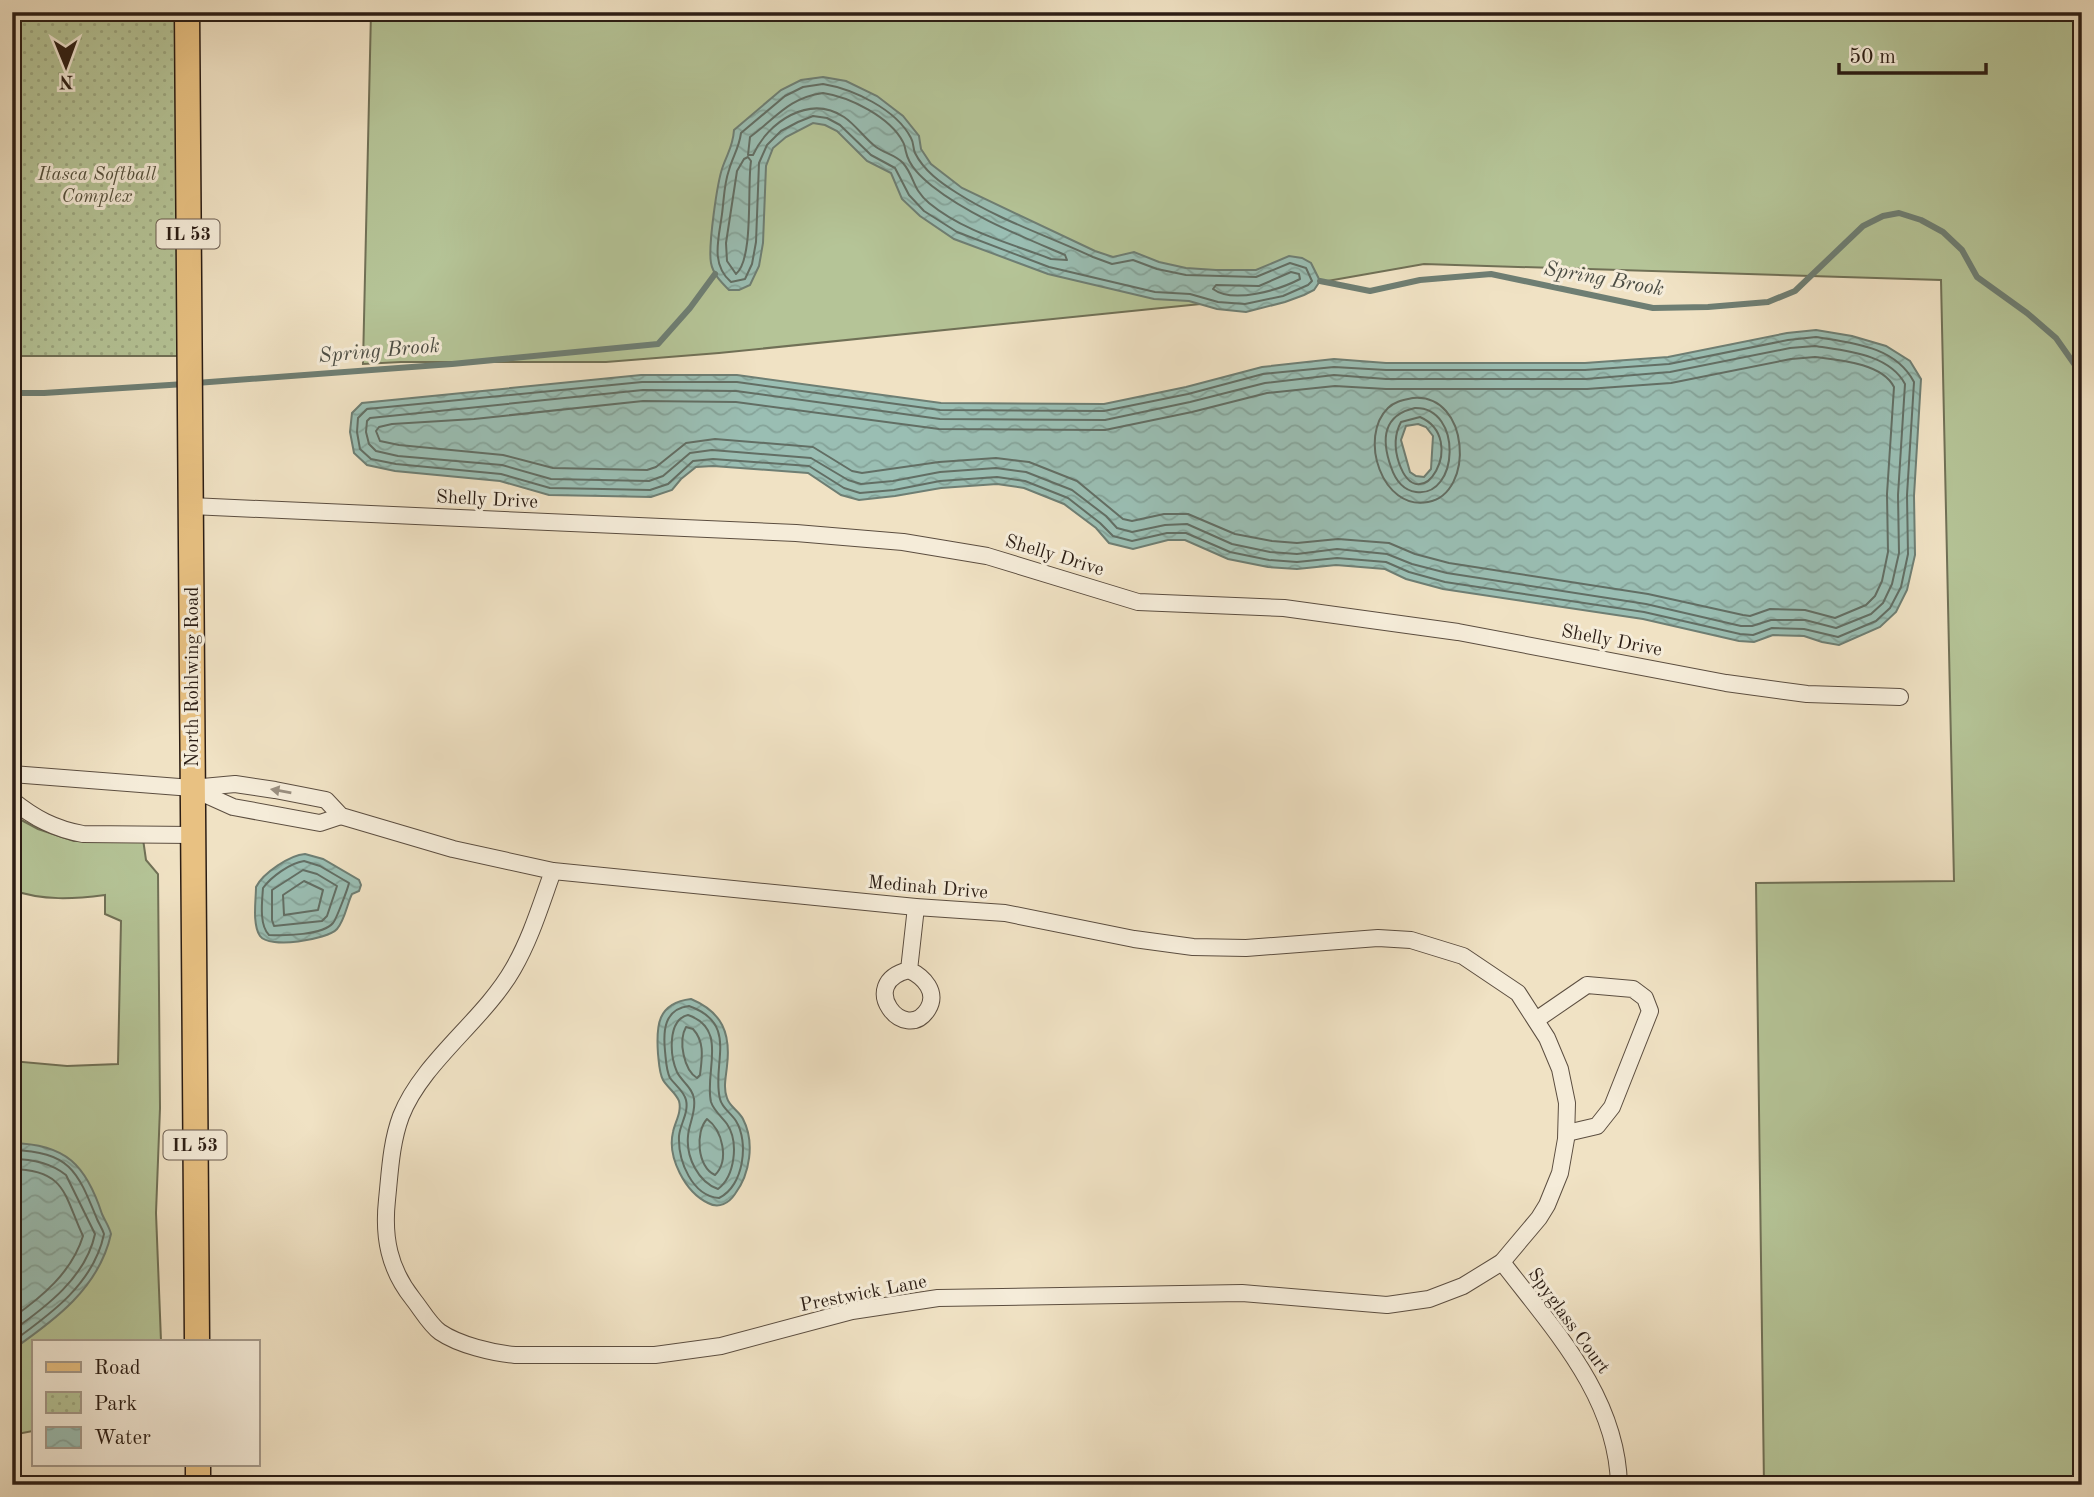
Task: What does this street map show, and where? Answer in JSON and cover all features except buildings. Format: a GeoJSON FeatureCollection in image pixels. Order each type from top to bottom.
{"type":"FeatureCollection","features":[{"type":"Feature","properties":{"kind":"main road","name":"North Rohlwing Road"},"geometry":{"type":"LineString","coordinates":[[187,12],[197,1340]]}},
{"type":"Feature","properties":{"kind":"main road"},"geometry":{"type":"LineString","coordinates":[[198,1466],[198,1485]]}},
{"type":"Feature","properties":{"kind":"street","name":"Shelly Drive"},"geometry":{"type":"LineString","coordinates":[[191,506],[796,533],[903,542],[987,556],[1138,602],[1284,608],[1506,640],[1726,683],[1807,694],[1900,697]]}},
{"type":"Feature","properties":{"kind":"street"},"geometry":{"type":"LineString","coordinates":[[12,774],[192,788]]}},
{"type":"Feature","properties":{"kind":"street","name":"Medinah Drive"},"geometry":{"type":"LineString","coordinates":[[192,788],[235,784],[326,800],[341,816],[453,849],[553,871],[916,907],[1005,913],[1134,939],[1193,947],[1246,947],[1378,938],[1411,940],[1463,956],[1505,985]]}},
{"type":"Feature","properties":{"kind":"street","name":"Medinah Drive"},"geometry":{"type":"LineString","coordinates":[[192,788],[233,807],[320,823],[341,816]]}},
{"type":"Feature","properties":{"kind":"street"},"geometry":{"type":"LineString","coordinates":[[12,800],[36,818],[66,831],[83,834],[192,835]]}},
{"type":"Feature","properties":{"kind":"street","name":"Prestwick Lane"},"geometry":{"type":"LineString","coordinates":[[553,871],[531,933],[513,970],[498,992],[426,1076],[406,1105],[394,1139],[391,1157],[385,1231],[390,1256],[399,1279],[439,1331],[500,1354],[655,1355],[721,1346],[852,1311],[938,1298],[1242,1293],[1387,1305],[1429,1299],[1451,1292],[1502,1262],[1539,1218],[1560,1173],[1567,1133],[1567,1103],[1560,1069],[1536,1020],[1518,993],[1505,985]]}},
{"type":"Feature","properties":{"kind":"street"},"geometry":{"type":"LineString","coordinates":[[909,970],[916,907]]}},
{"type":"Feature","properties":{"kind":"street"},"geometry":{"type":"LineString","coordinates":[[1536,1020],[1587,985],[1633,989],[1645,998],[1650,1011],[1612,1107],[1597,1126],[1567,1133]]}},
{"type":"Feature","properties":{"kind":"street","name":"Spyglass Court"},"geometry":{"type":"LineString","coordinates":[[1502,1262],[1554,1329],[1584,1372],[1600,1401],[1611,1435],[1619,1471],[1619,1485]]}},
{"type":"Feature","properties":{"kind":"green space","name":"Itasca Softball Complex"},"geometry":{"type":"Polygon","coordinates":[[[12,12],[183,12],[183,356],[12,356],[12,12]]]}},
{"type":"Feature","properties":{"kind":"green space"},"geometry":{"type":"Polygon","coordinates":[[[371,12],[2082,12],[2082,1485],[1764,1485],[1756,883],[1954,881],[1941,280],[1424,264],[1299,286],[1250,299],[719,353],[606,362],[363,364],[371,12]]]}},
{"type":"Feature","properties":{"kind":"green space"},"geometry":{"type":"Polygon","coordinates":[[[12,815],[38,829],[74,841],[143,839],[146,860],[158,874],[160,1108],[156,1213],[161,1340],[32,1340],[32,1431],[12,1435],[12,1061],[67,1066],[118,1064],[121,921],[105,914],[105,895],[58,898],[12,890],[12,815]]]}},
{"type":"Feature","properties":{"kind":"green space"},"geometry":{"type":"Polygon","coordinates":[[[875,1481],[875,1485],[674,1485],[875,1481]]]}},
{"type":"Feature","properties":{"kind":"water"},"geometry":{"type":"Polygon","coordinates":[[[823,77],[846,81],[877,96],[903,116],[919,136],[921,149],[931,164],[962,188],[1095,251],[1113,257],[1134,252],[1159,262],[1186,268],[1216,270],[1256,270],[1289,256],[1311,263],[1320,281],[1314,290],[1304,295],[1246,312],[1217,309],[1189,301],[1154,299],[1048,274],[954,239],[920,216],[902,199],[891,173],[867,161],[837,131],[813,123],[786,137],[773,148],[766,166],[763,243],[759,266],[750,285],[739,290],[729,290],[712,267],[710,255],[718,186],[734,130],[781,90],[801,80],[823,77]]]}},
{"type":"Feature","properties":{"kind":"water"},"geometry":{"type":"Polygon","coordinates":[[[1816,330],[1852,336],[1886,346],[1910,361],[1921,379],[1914,496],[1915,555],[1907,590],[1896,612],[1880,627],[1839,645],[1804,636],[1773,635],[1754,642],[1739,641],[1643,619],[1443,589],[1406,579],[1385,569],[1336,565],[1297,569],[1268,567],[1228,559],[1185,540],[1168,540],[1133,549],[1109,543],[1096,528],[1064,504],[1024,488],[997,484],[941,488],[859,500],[841,495],[808,473],[713,466],[696,467],[672,490],[651,497],[549,495],[500,481],[395,471],[367,465],[354,453],[350,432],[352,413],[362,403],[641,375],[737,375],[941,403],[1104,404],[1186,387],[1262,367],[1334,359],[1386,363],[1585,363],[1668,357],[1787,333],[1816,330]],[[1418,424],[1406,426],[1401,440],[1410,472],[1424,477],[1431,469],[1433,436],[1426,427],[1418,424]]]}},
{"type":"Feature","properties":{"kind":"water"},"geometry":{"type":"Polygon","coordinates":[[[305,854],[323,859],[359,880],[359,891],[352,894],[342,921],[331,933],[298,942],[265,940],[260,936],[256,925],[256,887],[264,876],[278,866],[305,854]]]}},
{"type":"Feature","properties":{"kind":"water"},"geometry":{"type":"Polygon","coordinates":[[[691,999],[702,1004],[717,1017],[726,1034],[726,1094],[730,1104],[743,1119],[749,1138],[749,1158],[744,1177],[733,1197],[720,1205],[712,1205],[692,1191],[675,1163],[672,1142],[680,1105],[676,1095],[663,1080],[659,1067],[658,1034],[661,1018],[671,1005],[691,999]]]}},
{"type":"Feature","properties":{"kind":"water"},"geometry":{"type":"Polygon","coordinates":[[[12,1143],[47,1148],[71,1160],[89,1182],[111,1234],[97,1271],[86,1287],[44,1327],[12,1350],[12,1143]]]}},
{"type":"Feature","properties":{"kind":"waterway","name":"Spring Brook"},"geometry":{"type":"LineString","coordinates":[[1320,281],[1370,291],[1420,280],[1491,274],[1653,308],[1768,302],[1795,291],[1863,226],[1883,216],[1899,213],[1921,220],[1943,232],[1962,250],[1977,277],[2056,338],[2082,375]]}},
{"type":"Feature","properties":{"kind":"waterway","name":"Spring Brook"},"geometry":{"type":"LineString","coordinates":[[196,383],[452,364],[658,344],[715,274]]}},
{"type":"Feature","properties":{"kind":"waterway","name":"Spring Brook"},"geometry":{"type":"LineString","coordinates":[[12,393],[185,384]]}}]}
